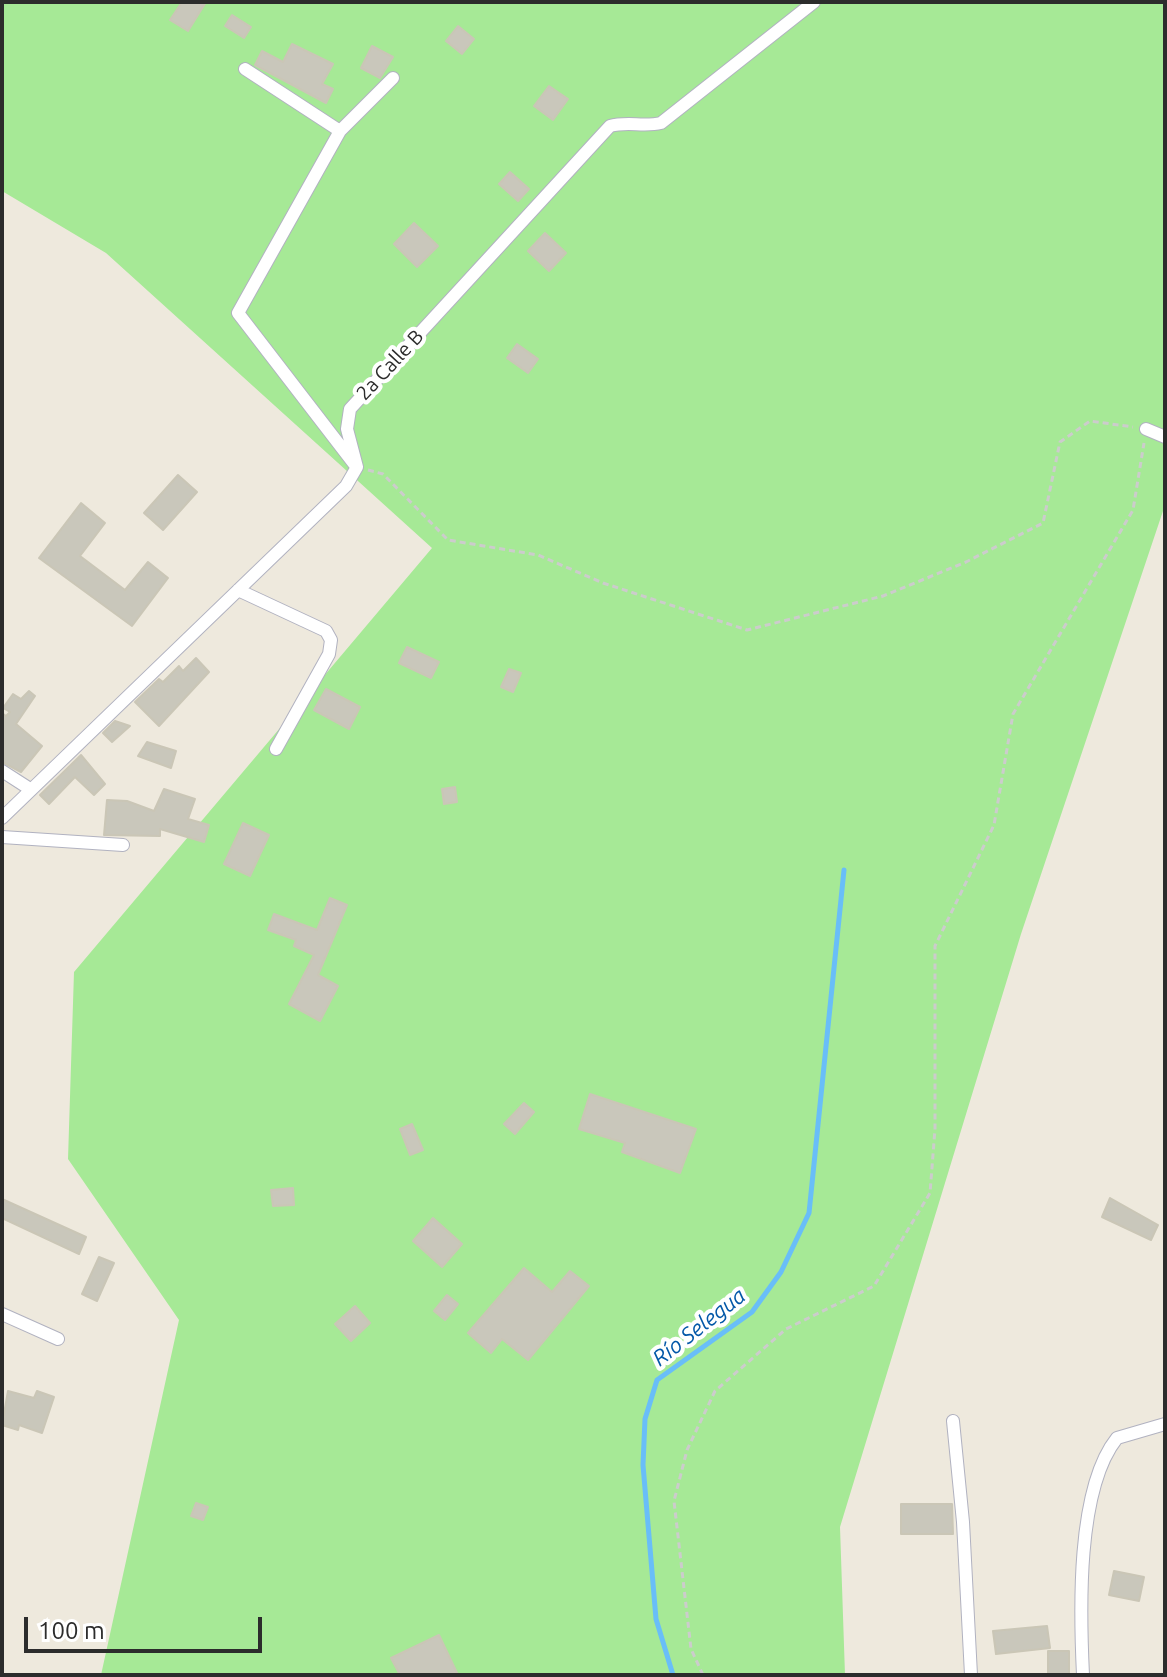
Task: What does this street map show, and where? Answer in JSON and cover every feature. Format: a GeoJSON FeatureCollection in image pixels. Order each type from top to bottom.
{"type":"FeatureCollection","features":[{"type":"Feature","properties":{"kind":"street","name":"2a Calle B"},"geometry":{"type":"LineString","coordinates":[[357,467],[347,429],[350,409],[610,126],[622,122],[647,126],[661,123],[814,2]]}},
{"type":"Feature","properties":{"kind":"street"},"geometry":{"type":"LineString","coordinates":[[245,69],[340,131]]}},
{"type":"Feature","properties":{"kind":"street"},"geometry":{"type":"LineString","coordinates":[[2,818],[346,486],[357,467],[238,313],[340,131],[393,78]]}},
{"type":"Feature","properties":{"kind":"street"},"geometry":{"type":"LineString","coordinates":[[1146,429],[1165,437]]}},
{"type":"Feature","properties":{"kind":"street"},"geometry":{"type":"LineString","coordinates":[[238,590],[326,631],[331,640],[329,654],[276,749]]}},
{"type":"Feature","properties":{"kind":"street"},"geometry":{"type":"LineString","coordinates":[[2,771],[30,789]]}},
{"type":"Feature","properties":{"kind":"street"},"geometry":{"type":"LineString","coordinates":[[2,837],[123,845]]}},
{"type":"Feature","properties":{"kind":"street"},"geometry":{"type":"LineString","coordinates":[[2,1314],[58,1339]]}},
{"type":"Feature","properties":{"kind":"street"},"geometry":{"type":"LineString","coordinates":[[953,1421],[963,1522],[971,1675]]}},
{"type":"Feature","properties":{"kind":"street"},"geometry":{"type":"LineString","coordinates":[[1083,1675],[1082,1554],[1095,1489],[1117,1438],[1165,1424]]}},
{"type":"Feature","properties":{"kind":"path"},"geometry":{"type":"LineString","coordinates":[[357,467],[383,474],[448,540],[538,555],[603,583],[747,630],[883,596],[979,556],[1043,523],[1060,442],[1090,421],[1146,429],[1133,510],[1013,714],[994,825],[935,946],[935,1129],[930,1193],[874,1286],[786,1329],[715,1391],[687,1450],[674,1501],[691,1649],[703,1675]]}},
{"type":"Feature","properties":{"kind":"green space"},"geometry":{"type":"Polygon","coordinates":[[[2,2],[1165,2],[1165,505],[1021,934],[840,1527],[845,1675],[101,1675],[179,1320],[68,1159],[74,972],[432,548],[106,253],[2,191],[2,2]]]}},
{"type":"Feature","properties":{"kind":"building"},"geometry":{"type":"Polygon","coordinates":[[[182,2],[206,2],[188,31],[170,20],[182,2]]]}},
{"type":"Feature","properties":{"kind":"building"},"geometry":{"type":"Polygon","coordinates":[[[232,15],[251,27],[244,38],[225,26],[232,15]]]}},
{"type":"Feature","properties":{"kind":"building"},"geometry":{"type":"Polygon","coordinates":[[[458,26],[474,39],[462,54],[446,41],[458,26]]]}},
{"type":"Feature","properties":{"kind":"building"},"geometry":{"type":"Polygon","coordinates":[[[292,44],[333,64],[322,84],[333,89],[326,103],[255,65],[262,51],[283,62],[292,44]]]}},
{"type":"Feature","properties":{"kind":"building"},"geometry":{"type":"Polygon","coordinates":[[[372,46],[393,57],[380,78],[361,68],[372,46]]]}},
{"type":"Feature","properties":{"kind":"building"},"geometry":{"type":"Polygon","coordinates":[[[549,86],[568,99],[553,120],[534,106],[549,86]]]}},
{"type":"Feature","properties":{"kind":"building"},"geometry":{"type":"Polygon","coordinates":[[[510,172],[529,189],[518,201],[499,184],[510,172]]]}},
{"type":"Feature","properties":{"kind":"building"},"geometry":{"type":"Polygon","coordinates":[[[414,223],[438,246],[417,267],[394,244],[414,223]]]}},
{"type":"Feature","properties":{"kind":"building"},"geometry":{"type":"Polygon","coordinates":[[[545,233],[566,253],[549,271],[528,251],[545,233]]]}},
{"type":"Feature","properties":{"kind":"building"},"geometry":{"type":"Polygon","coordinates":[[[517,344],[538,359],[528,373],[507,358],[517,344]]]}},
{"type":"Feature","properties":{"kind":"building"},"geometry":{"type":"Polygon","coordinates":[[[178,475],[197,492],[163,530],[144,513],[178,475]]]}},
{"type":"Feature","properties":{"kind":"building"},"geometry":{"type":"Polygon","coordinates":[[[81,503],[105,523],[80,556],[125,590],[148,562],[168,578],[132,626],[39,558],[81,503]]]}},
{"type":"Feature","properties":{"kind":"building"},"geometry":{"type":"Polygon","coordinates":[[[407,647],[439,662],[431,678],[399,663],[407,647]]]}},
{"type":"Feature","properties":{"kind":"building"},"geometry":{"type":"Polygon","coordinates":[[[196,658],[209,672],[159,726],[135,702],[159,679],[163,682],[179,666],[183,671],[196,658]]]}},
{"type":"Feature","properties":{"kind":"building"},"geometry":{"type":"Polygon","coordinates":[[[509,669],[521,673],[513,692],[501,687],[509,669]]]}},
{"type":"Feature","properties":{"kind":"building"},"geometry":{"type":"Polygon","coordinates":[[[326,689],[360,707],[349,729],[314,710],[326,689]]]}},
{"type":"Feature","properties":{"kind":"building"},"geometry":{"type":"Polygon","coordinates":[[[29,691],[35,696],[16,724],[42,746],[21,772],[2,762],[2,713],[6,716],[10,712],[3,708],[13,694],[21,699],[29,691]]]}},
{"type":"Feature","properties":{"kind":"building"},"geometry":{"type":"Polygon","coordinates":[[[115,721],[130,726],[112,742],[103,733],[115,721]]]}},
{"type":"Feature","properties":{"kind":"building"},"geometry":{"type":"Polygon","coordinates":[[[147,742],[176,751],[171,768],[138,756],[147,742]]]}},
{"type":"Feature","properties":{"kind":"building"},"geometry":{"type":"Polygon","coordinates":[[[81,755],[105,784],[94,795],[75,777],[49,804],[40,795],[81,755]]]}},
{"type":"Feature","properties":{"kind":"building"},"geometry":{"type":"Polygon","coordinates":[[[455,787],[457,802],[444,804],[442,789],[455,787]]]}},
{"type":"Feature","properties":{"kind":"building"},"geometry":{"type":"Polygon","coordinates":[[[164,789],[195,799],[188,819],[209,825],[204,842],[160,829],[160,836],[104,835],[107,800],[127,801],[154,811],[164,789]]]}},
{"type":"Feature","properties":{"kind":"building"},"geometry":{"type":"Polygon","coordinates":[[[243,823],[269,835],[250,876],[224,864],[243,823]]]}},
{"type":"Feature","properties":{"kind":"building"},"geometry":{"type":"Polygon","coordinates":[[[330,898],[347,905],[318,975],[338,986],[320,1021],[289,1004],[314,955],[294,946],[296,940],[268,930],[274,914],[317,930],[330,898]]]}},
{"type":"Feature","properties":{"kind":"building"},"geometry":{"type":"Polygon","coordinates":[[[590,1094],[696,1129],[680,1173],[622,1152],[625,1143],[579,1129],[590,1094]]]}},
{"type":"Feature","properties":{"kind":"building"},"geometry":{"type":"Polygon","coordinates":[[[524,1103],[534,1112],[515,1134],[504,1124],[524,1103]]]}},
{"type":"Feature","properties":{"kind":"building"},"geometry":{"type":"Polygon","coordinates":[[[412,1124],[423,1150],[410,1155],[400,1129],[412,1124]]]}},
{"type":"Feature","properties":{"kind":"building"},"geometry":{"type":"Polygon","coordinates":[[[293,1188],[294,1205],[273,1206],[271,1190],[293,1188]]]}},
{"type":"Feature","properties":{"kind":"building"},"geometry":{"type":"Polygon","coordinates":[[[1110,1198],[1158,1225],[1151,1240],[1102,1217],[1110,1198]]]}},
{"type":"Feature","properties":{"kind":"building"},"geometry":{"type":"Polygon","coordinates":[[[2,1199],[86,1237],[79,1254],[2,1218],[2,1199]]]}},
{"type":"Feature","properties":{"kind":"building"},"geometry":{"type":"Polygon","coordinates":[[[433,1218],[462,1244],[442,1267],[413,1241],[433,1218]]]}},
{"type":"Feature","properties":{"kind":"building"},"geometry":{"type":"Polygon","coordinates":[[[99,1257],[114,1263],[97,1301],[82,1294],[99,1257]]]}},
{"type":"Feature","properties":{"kind":"building"},"geometry":{"type":"Polygon","coordinates":[[[524,1268],[552,1292],[570,1271],[589,1286],[528,1360],[502,1339],[491,1353],[468,1333],[524,1268]]]}},
{"type":"Feature","properties":{"kind":"building"},"geometry":{"type":"Polygon","coordinates":[[[447,1295],[458,1304],[445,1320],[434,1311],[447,1295]]]}},
{"type":"Feature","properties":{"kind":"building"},"geometry":{"type":"Polygon","coordinates":[[[355,1306],[370,1323],[351,1341],[335,1324],[355,1306]]]}},
{"type":"Feature","properties":{"kind":"building"},"geometry":{"type":"Polygon","coordinates":[[[8,1391],[34,1398],[37,1391],[54,1397],[42,1433],[19,1425],[18,1430],[2,1425],[8,1391]]]}},
{"type":"Feature","properties":{"kind":"building"},"geometry":{"type":"Polygon","coordinates":[[[196,1503],[208,1507],[203,1520],[191,1516],[196,1503]]]}},
{"type":"Feature","properties":{"kind":"building"},"geometry":{"type":"Polygon","coordinates":[[[901,1504],[952,1504],[953,1534],[901,1534],[901,1504]]]}},
{"type":"Feature","properties":{"kind":"building"},"geometry":{"type":"Polygon","coordinates":[[[1114,1571],[1144,1577],[1139,1601],[1109,1595],[1114,1571]]]}},
{"type":"Feature","properties":{"kind":"building"},"geometry":{"type":"Polygon","coordinates":[[[1047,1626],[1050,1648],[996,1654],[993,1631],[1047,1626]]]}},
{"type":"Feature","properties":{"kind":"building"},"geometry":{"type":"Polygon","coordinates":[[[439,1635],[458,1675],[400,1675],[391,1658],[439,1635]]]}},
{"type":"Feature","properties":{"kind":"building"},"geometry":{"type":"Polygon","coordinates":[[[1048,1651],[1069,1651],[1069,1675],[1048,1675],[1048,1651]]]}},
{"type":"Feature","properties":{"kind":"waterway","name":"Río Selegua"},"geometry":{"type":"LineString","coordinates":[[673,1675],[656,1619],[643,1465],[645,1419],[657,1380],[752,1312],[781,1272],[809,1213],[844,870]]}}]}
